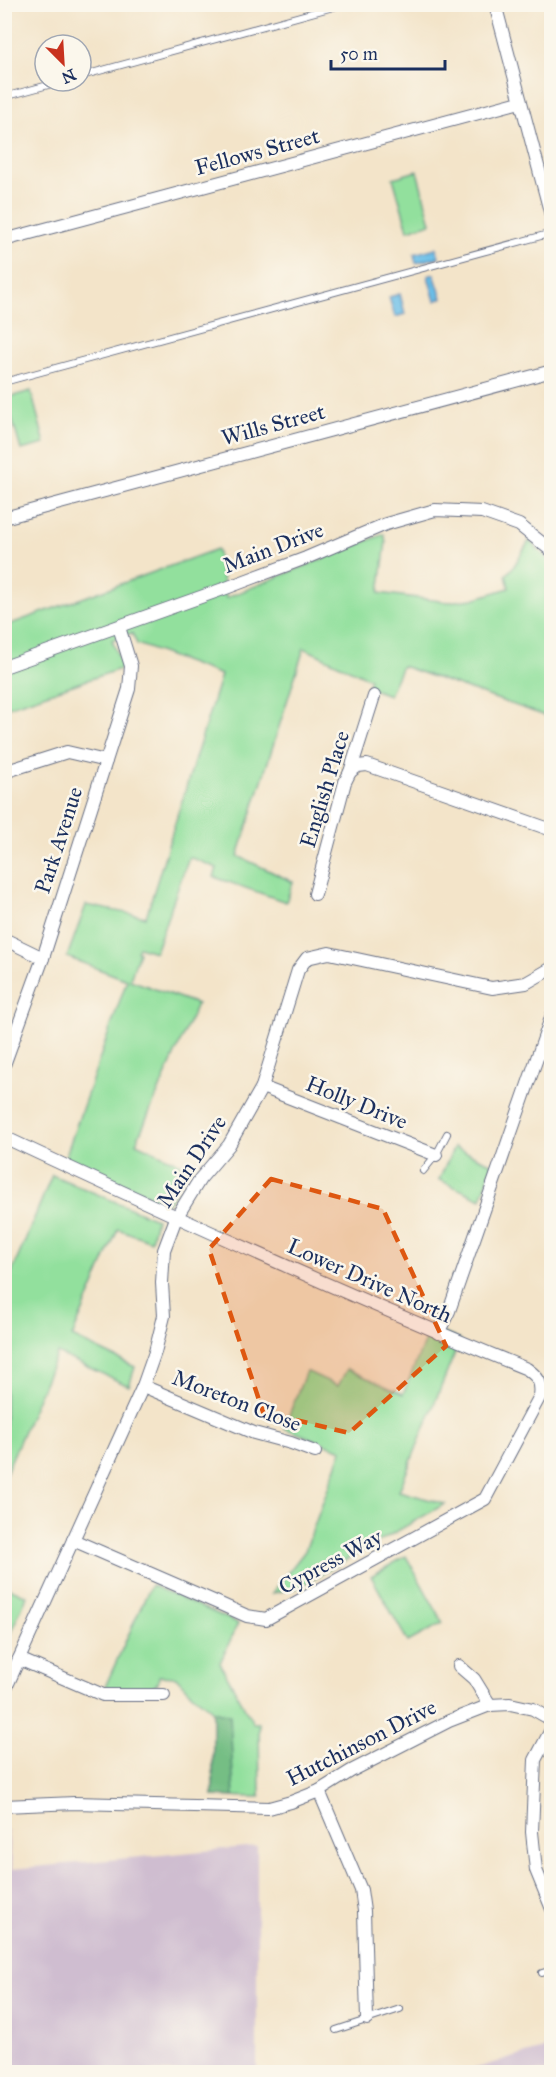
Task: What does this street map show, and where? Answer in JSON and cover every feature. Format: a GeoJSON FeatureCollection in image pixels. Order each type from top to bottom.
{"type":"FeatureCollection","features":[{"type":"Feature","properties":{"kind":"street"},"geometry":{"type":"LineString","coordinates":[[495,4],[552,219]]}},
{"type":"Feature","properties":{"kind":"street","name":"Fellows Street"},"geometry":{"type":"LineString","coordinates":[[4,240],[520,102]]}},
{"type":"Feature","properties":{"kind":"street","name":"Wills Street"},"geometry":{"type":"LineString","coordinates":[[4,518],[552,371]]}},
{"type":"Feature","properties":{"kind":"street","name":"Main Drive"},"geometry":{"type":"LineString","coordinates":[[4,667],[306,558],[386,524],[435,510],[482,512],[519,525],[552,551]]}},
{"type":"Feature","properties":{"kind":"street","name":"Park Avenue"},"geometry":{"type":"LineString","coordinates":[[4,1065],[44,958],[129,689],[132,672],[119,627]]}},
{"type":"Feature","properties":{"kind":"street","name":"English Place"},"geometry":{"type":"LineString","coordinates":[[315,894],[345,783],[374,696]]}},
{"type":"Feature","properties":{"kind":"street"},"geometry":{"type":"LineString","coordinates":[[4,772],[67,752],[106,761]]}},
{"type":"Feature","properties":{"kind":"street"},"geometry":{"type":"LineString","coordinates":[[350,772],[358,766],[367,765],[552,830]]}},
{"type":"Feature","properties":{"kind":"street"},"geometry":{"type":"LineString","coordinates":[[4,939],[44,958]]}},
{"type":"Feature","properties":{"kind":"street","name":"Main Drive"},"geometry":{"type":"LineString","coordinates":[[4,1692],[143,1386],[164,1316],[162,1283],[164,1250],[176,1218],[200,1179],[230,1145],[262,1087],[298,970],[307,958],[329,953],[492,988],[526,982],[552,968]]}},
{"type":"Feature","properties":{"kind":"street"},"geometry":{"type":"LineString","coordinates":[[438,1333],[449,1311],[552,1015]]}},
{"type":"Feature","properties":{"kind":"street","name":"Holly Drive"},"geometry":{"type":"LineString","coordinates":[[262,1087],[436,1155]]}},
{"type":"Feature","properties":{"kind":"street","name":"Lower Drive North"},"geometry":{"type":"LineString","coordinates":[[4,1137],[176,1218],[438,1333],[527,1369],[537,1376],[541,1385]]}},
{"type":"Feature","properties":{"kind":"street","name":"Cypress Way"},"geometry":{"type":"LineString","coordinates":[[74,1540],[218,1604],[248,1616],[266,1619],[485,1499],[540,1396],[541,1385]]}},
{"type":"Feature","properties":{"kind":"street","name":"Moreton Close"},"geometry":{"type":"LineString","coordinates":[[143,1386],[254,1434],[291,1443],[315,1452]]}},
{"type":"Feature","properties":{"kind":"street"},"geometry":{"type":"LineString","coordinates":[[20,1659],[103,1695],[164,1695]]}},
{"type":"Feature","properties":{"kind":"street"},"geometry":{"type":"LineString","coordinates":[[459,1666],[474,1678],[490,1705]]}},
{"type":"Feature","properties":{"kind":"street","name":"Hutchinson Drive"},"geometry":{"type":"LineString","coordinates":[[4,1806],[75,1803],[269,1808],[319,1791],[351,1771],[449,1721],[490,1705],[510,1704],[533,1709],[552,1720]]}},
{"type":"Feature","properties":{"kind":"street"},"geometry":{"type":"LineString","coordinates":[[552,1728],[535,1761],[532,1832],[536,1870],[552,1909]]}},
{"type":"Feature","properties":{"kind":"street"},"geometry":{"type":"LineString","coordinates":[[319,1791],[361,1890],[364,1911],[367,2019]]}},
{"type":"Feature","properties":{"kind":"lane"},"geometry":{"type":"LineString","coordinates":[[93,73],[344,4]]}},
{"type":"Feature","properties":{"kind":"lane"},"geometry":{"type":"LineString","coordinates":[[4,97],[33,89]]}},
{"type":"Feature","properties":{"kind":"lane"},"geometry":{"type":"LineString","coordinates":[[4,382],[552,233]]}},
{"type":"Feature","properties":{"kind":"lane"},"geometry":{"type":"LineString","coordinates":[[423,1171],[436,1155],[447,1134]]}},
{"type":"Feature","properties":{"kind":"lane"},"geometry":{"type":"LineString","coordinates":[[542,1973],[552,1970]]}},
{"type":"Feature","properties":{"kind":"lane"},"geometry":{"type":"LineString","coordinates":[[336,2030],[400,2009]]}},
{"type":"Feature","properties":{"kind":"highlighted area"},"geometry":{"type":"Polygon","coordinates":[[[271,1179],[383,1209],[446,1346],[349,1433],[263,1412],[209,1249],[271,1179]]]}},
{"type":"Feature","properties":{"kind":"shaded area"},"geometry":{"type":"Polygon","coordinates":[[[7,1829],[13,1869],[257,1846],[257,2072],[5,2072],[4,1830],[7,1829]]]}},
{"type":"Feature","properties":{"kind":"shaded area"},"geometry":{"type":"Polygon","coordinates":[[[551,2047],[551,2072],[462,2072],[551,2047]]]}},
{"type":"Feature","properties":{"kind":"green space"},"geometry":{"type":"Polygon","coordinates":[[[417,171],[431,223],[408,230],[393,178],[417,171]]]}},
{"type":"Feature","properties":{"kind":"green space"},"geometry":{"type":"Polygon","coordinates":[[[31,391],[45,444],[21,450],[6,398],[31,391]]]}},
{"type":"Feature","properties":{"kind":"green space"},"geometry":{"type":"Polygon","coordinates":[[[384,534],[386,542],[379,593],[448,602],[473,599],[509,588],[506,575],[529,541],[551,562],[551,718],[402,666],[389,695],[367,687],[370,679],[304,648],[238,856],[293,882],[286,902],[214,877],[217,868],[189,857],[155,952],[139,947],[137,951],[139,952],[130,980],[197,1004],[136,1143],[190,1168],[167,1204],[65,1158],[127,980],[67,957],[86,905],[146,917],[221,675],[137,644],[132,633],[112,640],[123,668],[5,708],[5,626],[217,549],[226,598],[384,534]]]}},
{"type":"Feature","properties":{"kind":"green space"},"geometry":{"type":"Polygon","coordinates":[[[454,1147],[493,1164],[481,1199],[439,1180],[454,1147]]]}},
{"type":"Feature","properties":{"kind":"green space"},"geometry":{"type":"Polygon","coordinates":[[[52,1175],[156,1219],[151,1241],[118,1229],[72,1337],[135,1367],[129,1386],[57,1353],[5,1475],[5,1289],[52,1175]]]}},
{"type":"Feature","properties":{"kind":"green space"},"geometry":{"type":"Polygon","coordinates":[[[430,1328],[460,1340],[399,1491],[445,1504],[297,1588],[272,1593],[305,1551],[342,1450],[284,1428],[306,1371],[338,1386],[347,1369],[403,1394],[430,1328]]]}},
{"type":"Feature","properties":{"kind":"green space"},"geometry":{"type":"Polygon","coordinates":[[[406,1556],[443,1623],[408,1642],[371,1576],[406,1556]]]}},
{"type":"Feature","properties":{"kind":"green space"},"geometry":{"type":"Polygon","coordinates":[[[151,1585],[238,1623],[220,1663],[253,1723],[259,1723],[260,1797],[213,1796],[213,1711],[176,1677],[159,1676],[158,1683],[147,1690],[104,1689],[151,1585]]]}},
{"type":"Feature","properties":{"kind":"green space"},"geometry":{"type":"Polygon","coordinates":[[[5,1586],[27,1596],[4,1643],[5,1586]]]}},
{"type":"Feature","properties":{"kind":"green space"},"geometry":{"type":"Polygon","coordinates":[[[213,1711],[230,1715],[234,1797],[213,1796],[213,1711]]]}},
{"type":"Feature","properties":{"kind":"water"},"geometry":{"type":"Polygon","coordinates":[[[436,248],[439,257],[416,263],[414,254],[436,248]]]}},
{"type":"Feature","properties":{"kind":"water"},"geometry":{"type":"Polygon","coordinates":[[[434,274],[442,298],[435,301],[428,276],[434,274]]]}},
{"type":"Feature","properties":{"kind":"water"},"geometry":{"type":"Polygon","coordinates":[[[400,294],[405,314],[395,317],[389,297],[400,294]]]}}]}
